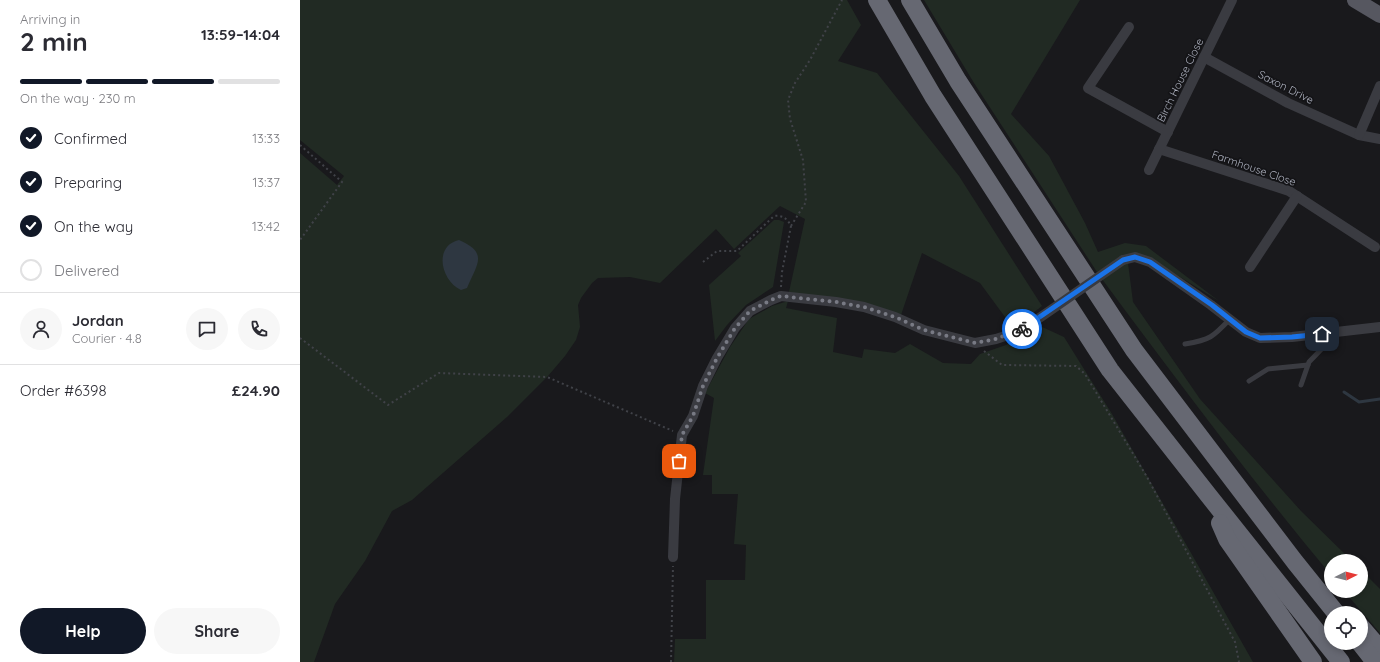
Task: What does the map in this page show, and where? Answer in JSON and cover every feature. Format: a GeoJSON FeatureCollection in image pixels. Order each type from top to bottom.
{"type":"FeatureCollection","features":[{"type":"Feature","properties":{"kind":"highway"},"geometry":{"type":"LineString","coordinates":[[877,0],[933,96],[1110,370],[1341,662]]}},
{"type":"Feature","properties":{"kind":"highway"},"geometry":{"type":"LineString","coordinates":[[910,0],[958,81],[1134,350],[1295,562],[1330,606]]}},
{"type":"Feature","properties":{"kind":"highway"},"geometry":{"type":"LineString","coordinates":[[1209,496],[1227,539],[1313,662]]}},
{"type":"Feature","properties":{"kind":"highway"},"geometry":{"type":"LineString","coordinates":[[1295,562],[1342,606]]}},
{"type":"Feature","properties":{"kind":"highway"},"geometry":{"type":"LineString","coordinates":[[1368,635],[1380,649]]}},
{"type":"Feature","properties":{"kind":"highway"},"geometry":{"type":"LineString","coordinates":[[1366,650],[1375,662]]}},
{"type":"Feature","properties":{"kind":"main road"},"geometry":{"type":"LineString","coordinates":[[1355,0],[1380,15]]}},
{"type":"Feature","properties":{"kind":"street","name":"Birch House Close"},"geometry":{"type":"LineString","coordinates":[[1149,170],[1232,0]]}},
{"type":"Feature","properties":{"kind":"street"},"geometry":{"type":"LineString","coordinates":[[1129,27],[1088,88],[1168,132]]}},
{"type":"Feature","properties":{"kind":"street","name":"Saxon Drive"},"geometry":{"type":"LineString","coordinates":[[1204,57],[1288,103],[1359,135],[1380,139]]}},
{"type":"Feature","properties":{"kind":"street"},"geometry":{"type":"LineString","coordinates":[[1359,135],[1380,86]]}},
{"type":"Feature","properties":{"kind":"street","name":"Farmhouse Close"},"geometry":{"type":"LineString","coordinates":[[1160,150],[1289,191],[1375,247]]}},
{"type":"Feature","properties":{"kind":"street"},"geometry":{"type":"LineString","coordinates":[[1250,267],[1296,196]]}},
{"type":"Feature","properties":{"kind":"street"},"geometry":{"type":"LineString","coordinates":[[673,557],[674,499],[682,435],[693,416],[703,386],[717,358],[735,328],[750,311],[781,296],[836,302],[864,307],[895,317],[924,330],[975,343],[996,339],[1017,332],[1123,260],[1135,257],[1150,262],[1212,305],[1246,332],[1260,338],[1292,337],[1380,327]]}},
{"type":"Feature","properties":{"kind":"lane"},"geometry":{"type":"LineString","coordinates":[[1185,344],[1201,342],[1215,336],[1230,319]]}},
{"type":"Feature","properties":{"kind":"lane"},"geometry":{"type":"LineString","coordinates":[[1301,385],[1309,362],[1338,332]]}},
{"type":"Feature","properties":{"kind":"lane"},"geometry":{"type":"LineString","coordinates":[[1249,381],[1268,369],[1308,365]]}},
{"type":"Feature","properties":{"kind":"path"},"geometry":{"type":"LineString","coordinates":[[781,296],[782,272],[791,226],[806,202],[804,160],[790,119],[788,100],[794,83],[810,60],[842,0]]}},
{"type":"Feature","properties":{"kind":"path"},"geometry":{"type":"LineString","coordinates":[[300,145],[342,182],[300,240]]}},
{"type":"Feature","properties":{"kind":"path"},"geometry":{"type":"LineString","coordinates":[[703,262],[717,251],[736,251],[774,216],[780,216],[787,220],[791,226]]}},
{"type":"Feature","properties":{"kind":"path"},"geometry":{"type":"LineString","coordinates":[[300,338],[388,406],[439,373],[546,377],[682,435]]}},
{"type":"Feature","properties":{"kind":"path"},"geometry":{"type":"LineString","coordinates":[[975,343],[1002,365],[1076,366],[1085,374],[1147,477],[1235,642],[1239,662]]}},
{"type":"Feature","properties":{"kind":"path"},"geometry":{"type":"LineString","coordinates":[[671,662],[673,557]]}},
{"type":"Feature","properties":{"kind":"shaded area"},"geometry":{"type":"Polygon","coordinates":[[[300,0],[847,0],[861,25],[838,61],[877,73],[959,176],[1042,306],[1012,329],[980,283],[922,253],[901,315],[789,292],[805,219],[780,206],[734,249],[716,229],[660,283],[630,277],[598,278],[592,283],[581,298],[578,305],[580,327],[576,340],[565,356],[548,376],[507,417],[412,500],[392,511],[365,561],[335,604],[314,662],[300,662],[300,153],[337,185],[344,176],[300,140],[300,0]]]}},
{"type":"Feature","properties":{"kind":"shaded area"},"geometry":{"type":"Polygon","coordinates":[[[924,0],[1080,0],[1011,114],[1049,156],[1085,223],[1098,252],[1125,243],[1146,246],[1219,301],[1146,256],[1123,256],[1097,272],[974,83],[924,0]]]}},
{"type":"Feature","properties":{"kind":"shaded area"},"geometry":{"type":"Polygon","coordinates":[[[774,220],[784,222],[773,287],[746,305],[727,325],[715,341],[709,285],[741,256],[738,253],[774,220]]]}},
{"type":"Feature","properties":{"kind":"shaded area"},"geometry":{"type":"Polygon","coordinates":[[[459,240],[474,250],[478,260],[477,266],[467,288],[461,290],[454,286],[449,279],[443,264],[443,256],[446,249],[451,244],[459,240]]]}},
{"type":"Feature","properties":{"kind":"shaded area"},"geometry":{"type":"Polygon","coordinates":[[[1125,263],[1128,263],[1133,302],[1200,399],[1301,511],[1345,554],[1324,554],[1324,566],[1243,466],[1102,279],[1125,263]]]}},
{"type":"Feature","properties":{"kind":"shaded area"},"geometry":{"type":"Polygon","coordinates":[[[788,301],[786,308],[837,318],[833,352],[862,358],[864,349],[895,353],[910,344],[943,363],[971,364],[980,354],[1006,345],[1040,326],[1064,337],[1112,414],[1253,662],[674,662],[675,639],[706,639],[706,580],[745,580],[746,545],[734,544],[738,494],[712,494],[712,475],[703,475],[714,398],[705,393],[730,347],[749,319],[772,306],[788,301]]]}},
{"type":"Feature","properties":{"kind":"shaded area"},"geometry":{"type":"Polygon","coordinates":[[[1368,577],[1380,589],[1380,633],[1368,619],[1368,606],[1357,606],[1350,598],[1368,598],[1368,577]]]}},
{"type":"Feature","properties":{"kind":"waterway"},"geometry":{"type":"LineString","coordinates":[[1344,392],[1359,402],[1380,399]]}},
{"type":"Feature","properties":{"kind":"way so far"},"geometry":{"type":"LineString","coordinates":[[679,461],[682,435],[693,416],[703,386],[717,358],[735,328],[750,311],[781,296],[836,302],[864,307],[895,317],[924,330],[975,343],[996,339],[1022,329]]}},
{"type":"Feature","properties":{"kind":"route"},"geometry":{"type":"LineString","coordinates":[[1022,329],[1123,260],[1135,257],[1150,262],[1212,305],[1246,332],[1260,338],[1322,334]]}}]}
